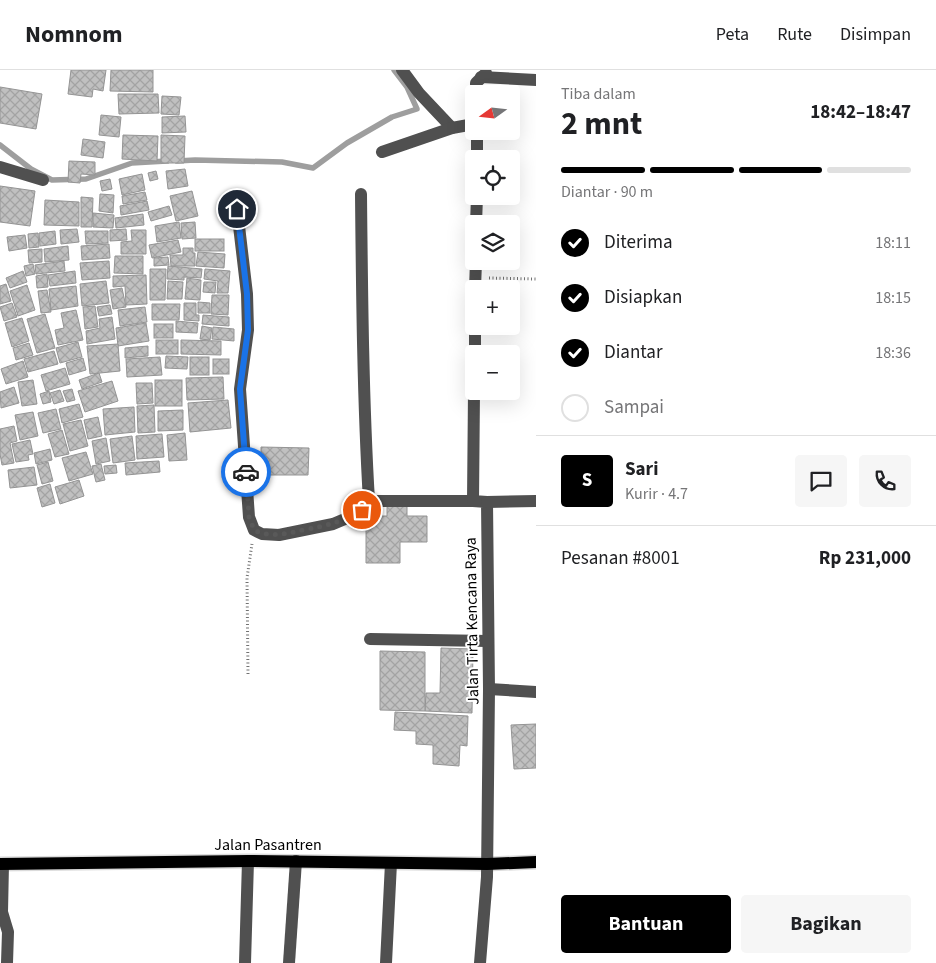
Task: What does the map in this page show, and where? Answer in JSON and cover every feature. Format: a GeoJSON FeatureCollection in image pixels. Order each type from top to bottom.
{"type":"FeatureCollection","features":[{"type":"Feature","properties":{"kind":"main road","name":"Jalan Pasantren"},"geometry":{"type":"LineString","coordinates":[[2,864],[248,861],[487,864],[536,862]]}},
{"type":"Feature","properties":{"kind":"street"},"geometry":{"type":"LineString","coordinates":[[402,70],[419,93],[452,128]]}},
{"type":"Feature","properties":{"kind":"street"},"geometry":{"type":"LineString","coordinates":[[476,85],[485,74],[536,80]]}},
{"type":"Feature","properties":{"kind":"street"},"geometry":{"type":"LineString","coordinates":[[382,152],[452,128],[465,126]]}},
{"type":"Feature","properties":{"kind":"street"},"geometry":{"type":"LineString","coordinates":[[0,167],[43,180]]}},
{"type":"Feature","properties":{"kind":"street"},"geometry":{"type":"LineString","coordinates":[[237,209],[247,303],[248,330],[240,389],[249,517],[254,530],[262,534],[279,535],[333,524],[362,510],[369,501],[364,387],[361,194]]}},
{"type":"Feature","properties":{"kind":"street"},"geometry":{"type":"LineString","coordinates":[[473,501],[474,400]]}},
{"type":"Feature","properties":{"kind":"street"},"geometry":{"type":"LineString","coordinates":[[369,501],[536,501]]}},
{"type":"Feature","properties":{"kind":"street","name":"Jalan Tirta Kencana Raya"},"geometry":{"type":"LineString","coordinates":[[480,963],[487,877],[490,689],[487,502]]}},
{"type":"Feature","properties":{"kind":"street"},"geometry":{"type":"LineString","coordinates":[[370,640],[488,641]]}},
{"type":"Feature","properties":{"kind":"street"},"geometry":{"type":"LineString","coordinates":[[490,689],[536,692]]}},
{"type":"Feature","properties":{"kind":"street"},"geometry":{"type":"LineString","coordinates":[[245,963],[248,861]]}},
{"type":"Feature","properties":{"kind":"street"},"geometry":{"type":"LineString","coordinates":[[289,963],[296,861]]}},
{"type":"Feature","properties":{"kind":"street"},"geometry":{"type":"LineString","coordinates":[[386,963],[391,863]]}},
{"type":"Feature","properties":{"kind":"street"},"geometry":{"type":"LineString","coordinates":[[2,864],[1,915],[8,932],[7,963]]}},
{"type":"Feature","properties":{"kind":"path"},"geometry":{"type":"LineString","coordinates":[[512,280],[536,278]]}},
{"type":"Feature","properties":{"kind":"path"},"geometry":{"type":"LineString","coordinates":[[248,674],[248,578],[254,530]]}},
{"type":"Feature","properties":{"kind":"building"},"geometry":{"type":"Polygon","coordinates":[[[71,70],[106,70],[103,91],[93,89],[92,97],[68,94],[71,70]]]}},
{"type":"Feature","properties":{"kind":"building"},"geometry":{"type":"Polygon","coordinates":[[[111,70],[153,70],[153,92],[110,91],[111,70]]]}},
{"type":"Feature","properties":{"kind":"building"},"geometry":{"type":"Polygon","coordinates":[[[0,87],[42,94],[36,129],[0,123],[0,87]]]}},
{"type":"Feature","properties":{"kind":"building"},"geometry":{"type":"Polygon","coordinates":[[[118,94],[158,94],[159,113],[119,114],[118,94]]]}},
{"type":"Feature","properties":{"kind":"building"},"geometry":{"type":"Polygon","coordinates":[[[162,96],[181,97],[179,115],[161,114],[162,96]]]}},
{"type":"Feature","properties":{"kind":"building"},"geometry":{"type":"Polygon","coordinates":[[[101,115],[121,117],[119,137],[99,135],[101,115]]]}},
{"type":"Feature","properties":{"kind":"building"},"geometry":{"type":"Polygon","coordinates":[[[185,116],[186,132],[162,133],[162,117],[185,116]]]}},
{"type":"Feature","properties":{"kind":"building"},"geometry":{"type":"Polygon","coordinates":[[[123,135],[158,136],[157,161],[122,159],[123,135]]]}},
{"type":"Feature","properties":{"kind":"building"},"geometry":{"type":"Polygon","coordinates":[[[161,135],[185,136],[184,163],[161,163],[161,135]]]}},
{"type":"Feature","properties":{"kind":"building"},"geometry":{"type":"Polygon","coordinates":[[[83,139],[105,142],[103,158],[81,155],[83,139]]]}},
{"type":"Feature","properties":{"kind":"building"},"geometry":{"type":"Polygon","coordinates":[[[69,161],[95,162],[95,175],[81,174],[80,183],[68,182],[69,161]]]}},
{"type":"Feature","properties":{"kind":"building"},"geometry":{"type":"Polygon","coordinates":[[[185,169],[188,186],[168,189],[166,171],[185,169]]]}},
{"type":"Feature","properties":{"kind":"building"},"geometry":{"type":"Polygon","coordinates":[[[156,171],[158,179],[150,181],[148,173],[156,171]]]}},
{"type":"Feature","properties":{"kind":"building"},"geometry":{"type":"Polygon","coordinates":[[[142,174],[145,190],[122,195],[119,179],[142,174]]]}},
{"type":"Feature","properties":{"kind":"building"},"geometry":{"type":"Polygon","coordinates":[[[110,179],[112,189],[102,191],[100,181],[110,179]]]}},
{"type":"Feature","properties":{"kind":"building"},"geometry":{"type":"Polygon","coordinates":[[[0,186],[35,191],[30,226],[0,222],[0,186]]]}},
{"type":"Feature","properties":{"kind":"building"},"geometry":{"type":"Polygon","coordinates":[[[192,191],[198,216],[176,221],[170,196],[192,191]]]}},
{"type":"Feature","properties":{"kind":"building"},"geometry":{"type":"Polygon","coordinates":[[[145,192],[147,200],[123,204],[122,196],[145,192]]]}},
{"type":"Feature","properties":{"kind":"building"},"geometry":{"type":"Polygon","coordinates":[[[100,194],[114,195],[113,213],[99,211],[100,194]]]}},
{"type":"Feature","properties":{"kind":"building"},"geometry":{"type":"Polygon","coordinates":[[[81,197],[93,198],[92,227],[81,227],[81,197]]]}},
{"type":"Feature","properties":{"kind":"building"},"geometry":{"type":"Polygon","coordinates":[[[45,200],[79,202],[79,226],[44,225],[45,200]]]}},
{"type":"Feature","properties":{"kind":"building"},"geometry":{"type":"Polygon","coordinates":[[[147,201],[149,210],[121,215],[120,206],[147,201]]]}},
{"type":"Feature","properties":{"kind":"building"},"geometry":{"type":"Polygon","coordinates":[[[169,206],[172,215],[151,221],[148,212],[169,206]]]}},
{"type":"Feature","properties":{"kind":"building"},"geometry":{"type":"Polygon","coordinates":[[[93,213],[114,215],[113,228],[93,227],[93,213]]]}},
{"type":"Feature","properties":{"kind":"building"},"geometry":{"type":"Polygon","coordinates":[[[143,214],[144,225],[116,228],[115,218],[143,214]]]}},
{"type":"Feature","properties":{"kind":"building"},"geometry":{"type":"Polygon","coordinates":[[[179,222],[181,238],[157,242],[155,226],[179,222]]]}},
{"type":"Feature","properties":{"kind":"building"},"geometry":{"type":"Polygon","coordinates":[[[195,222],[196,238],[182,239],[181,223],[195,222]]]}},
{"type":"Feature","properties":{"kind":"building"},"geometry":{"type":"Polygon","coordinates":[[[77,229],[79,242],[61,244],[60,230],[77,229]]]}},
{"type":"Feature","properties":{"kind":"building"},"geometry":{"type":"Polygon","coordinates":[[[126,229],[127,240],[110,241],[110,230],[126,229]]]}},
{"type":"Feature","properties":{"kind":"building"},"geometry":{"type":"Polygon","coordinates":[[[131,230],[146,230],[146,254],[121,254],[121,242],[132,241],[131,230]]]}},
{"type":"Feature","properties":{"kind":"building"},"geometry":{"type":"Polygon","coordinates":[[[55,231],[56,244],[40,246],[39,233],[55,231]]]}},
{"type":"Feature","properties":{"kind":"building"},"geometry":{"type":"Polygon","coordinates":[[[85,231],[108,231],[108,243],[86,244],[85,231]]]}},
{"type":"Feature","properties":{"kind":"building"},"geometry":{"type":"Polygon","coordinates":[[[38,233],[39,247],[29,248],[28,234],[38,233]]]}},
{"type":"Feature","properties":{"kind":"building"},"geometry":{"type":"Polygon","coordinates":[[[25,235],[27,248],[9,251],[7,237],[25,235]]]}},
{"type":"Feature","properties":{"kind":"building"},"geometry":{"type":"Polygon","coordinates":[[[195,239],[224,239],[224,251],[195,251],[195,239]]]}},
{"type":"Feature","properties":{"kind":"building"},"geometry":{"type":"Polygon","coordinates":[[[178,240],[181,252],[152,258],[149,245],[178,240]]]}},
{"type":"Feature","properties":{"kind":"building"},"geometry":{"type":"Polygon","coordinates":[[[109,244],[110,258],[82,260],[81,246],[109,244]]]}},
{"type":"Feature","properties":{"kind":"building"},"geometry":{"type":"Polygon","coordinates":[[[68,246],[69,260],[45,262],[44,249],[68,246]]]}},
{"type":"Feature","properties":{"kind":"building"},"geometry":{"type":"Polygon","coordinates":[[[183,248],[193,248],[195,266],[171,266],[170,255],[183,255],[183,248]]]}},
{"type":"Feature","properties":{"kind":"building"},"geometry":{"type":"Polygon","coordinates":[[[42,249],[42,262],[29,263],[28,250],[42,249]]]}},
{"type":"Feature","properties":{"kind":"building"},"geometry":{"type":"Polygon","coordinates":[[[198,252],[225,254],[224,268],[196,266],[198,252]]]}},
{"type":"Feature","properties":{"kind":"building"},"geometry":{"type":"Polygon","coordinates":[[[115,256],[143,256],[143,274],[114,273],[115,256]]]}},
{"type":"Feature","properties":{"kind":"building"},"geometry":{"type":"Polygon","coordinates":[[[168,257],[169,265],[154,266],[154,258],[168,257]]]}},
{"type":"Feature","properties":{"kind":"building"},"geometry":{"type":"Polygon","coordinates":[[[64,261],[65,271],[36,274],[35,265],[64,261]]]}},
{"type":"Feature","properties":{"kind":"building"},"geometry":{"type":"Polygon","coordinates":[[[109,261],[110,278],[82,280],[80,263],[109,261]]]}},
{"type":"Feature","properties":{"kind":"building"},"geometry":{"type":"Polygon","coordinates":[[[33,264],[35,274],[26,276],[24,266],[33,264]]]}},
{"type":"Feature","properties":{"kind":"building"},"geometry":{"type":"Polygon","coordinates":[[[168,266],[202,269],[201,278],[167,279],[168,266]]]}},
{"type":"Feature","properties":{"kind":"building"},"geometry":{"type":"Polygon","coordinates":[[[150,269],[166,269],[165,300],[150,300],[150,269]]]}},
{"type":"Feature","properties":{"kind":"building"},"geometry":{"type":"Polygon","coordinates":[[[205,269],[230,271],[228,293],[217,293],[218,281],[204,279],[205,269]]]}},
{"type":"Feature","properties":{"kind":"building"},"geometry":{"type":"Polygon","coordinates":[[[23,271],[27,282],[10,288],[6,278],[23,271]]]}},
{"type":"Feature","properties":{"kind":"building"},"geometry":{"type":"Polygon","coordinates":[[[75,271],[76,283],[50,286],[48,275],[75,271]]]}},
{"type":"Feature","properties":{"kind":"building"},"geometry":{"type":"Polygon","coordinates":[[[47,274],[48,287],[37,288],[36,276],[47,274]]]}},
{"type":"Feature","properties":{"kind":"building"},"geometry":{"type":"Polygon","coordinates":[[[146,275],[147,304],[126,305],[125,286],[113,287],[113,276],[146,275]]]}},
{"type":"Feature","properties":{"kind":"building"},"geometry":{"type":"Polygon","coordinates":[[[187,278],[201,280],[200,300],[185,299],[187,278]]]}},
{"type":"Feature","properties":{"kind":"building"},"geometry":{"type":"Polygon","coordinates":[[[106,281],[109,303],[82,306],[80,284],[106,281]]]}},
{"type":"Feature","properties":{"kind":"building"},"geometry":{"type":"Polygon","coordinates":[[[168,281],[183,282],[182,299],[167,299],[168,281]]]}},
{"type":"Feature","properties":{"kind":"building"},"geometry":{"type":"Polygon","coordinates":[[[204,282],[216,282],[215,293],[203,292],[204,282]]]}},
{"type":"Feature","properties":{"kind":"building"},"geometry":{"type":"Polygon","coordinates":[[[6,284],[11,301],[0,304],[0,286],[6,284]]]}},
{"type":"Feature","properties":{"kind":"building"},"geometry":{"type":"Polygon","coordinates":[[[27,285],[35,310],[18,316],[10,291],[27,285]]]}},
{"type":"Feature","properties":{"kind":"building"},"geometry":{"type":"Polygon","coordinates":[[[76,286],[78,306],[51,310],[49,289],[76,286]]]}},
{"type":"Feature","properties":{"kind":"building"},"geometry":{"type":"Polygon","coordinates":[[[122,288],[126,307],[113,309],[110,290],[122,288]]]}},
{"type":"Feature","properties":{"kind":"building"},"geometry":{"type":"Polygon","coordinates":[[[47,290],[51,312],[41,313],[38,291],[47,290]]]}},
{"type":"Feature","properties":{"kind":"building"},"geometry":{"type":"Polygon","coordinates":[[[212,295],[229,295],[228,315],[211,314],[212,295]]]}},
{"type":"Feature","properties":{"kind":"building"},"geometry":{"type":"Polygon","coordinates":[[[198,302],[210,303],[210,313],[198,313],[198,302]]]}},
{"type":"Feature","properties":{"kind":"building"},"geometry":{"type":"Polygon","coordinates":[[[12,303],[17,317],[4,321],[0,307],[12,303]]]}},
{"type":"Feature","properties":{"kind":"building"},"geometry":{"type":"Polygon","coordinates":[[[184,303],[196,303],[196,315],[199,315],[199,321],[184,320],[184,303]]]}},
{"type":"Feature","properties":{"kind":"building"},"geometry":{"type":"Polygon","coordinates":[[[152,304],[180,304],[179,320],[152,320],[152,304]]]}},
{"type":"Feature","properties":{"kind":"building"},"geometry":{"type":"Polygon","coordinates":[[[110,305],[112,314],[99,316],[97,307],[110,305]]]}},
{"type":"Feature","properties":{"kind":"building"},"geometry":{"type":"Polygon","coordinates":[[[95,306],[98,327],[85,329],[83,307],[95,306]]]}},
{"type":"Feature","properties":{"kind":"building"},"geometry":{"type":"Polygon","coordinates":[[[145,307],[147,322],[120,326],[118,310],[145,307]]]}},
{"type":"Feature","properties":{"kind":"building"},"geometry":{"type":"Polygon","coordinates":[[[76,310],[83,340],[58,345],[55,330],[64,328],[61,313],[76,310]]]}},
{"type":"Feature","properties":{"kind":"building"},"geometry":{"type":"Polygon","coordinates":[[[45,314],[55,348],[37,353],[27,319],[45,314]]]}},
{"type":"Feature","properties":{"kind":"building"},"geometry":{"type":"Polygon","coordinates":[[[203,315],[229,317],[229,326],[202,324],[203,315]]]}},
{"type":"Feature","properties":{"kind":"building"},"geometry":{"type":"Polygon","coordinates":[[[112,317],[115,339],[87,344],[86,331],[100,328],[99,319],[112,317]]]}},
{"type":"Feature","properties":{"kind":"building"},"geometry":{"type":"Polygon","coordinates":[[[22,318],[29,341],[12,347],[5,323],[22,318]]]}},
{"type":"Feature","properties":{"kind":"building"},"geometry":{"type":"Polygon","coordinates":[[[176,321],[198,323],[197,333],[176,332],[176,321]]]}},
{"type":"Feature","properties":{"kind":"building"},"geometry":{"type":"Polygon","coordinates":[[[146,323],[149,341],[118,346],[116,328],[146,323]]]}},
{"type":"Feature","properties":{"kind":"building"},"geometry":{"type":"Polygon","coordinates":[[[154,324],[173,324],[173,338],[154,338],[154,324]]]}},
{"type":"Feature","properties":{"kind":"building"},"geometry":{"type":"Polygon","coordinates":[[[202,326],[212,328],[210,340],[200,339],[202,326]]]}},
{"type":"Feature","properties":{"kind":"building"},"geometry":{"type":"Polygon","coordinates":[[[213,327],[234,329],[234,341],[212,339],[213,327]]]}},
{"type":"Feature","properties":{"kind":"building"},"geometry":{"type":"Polygon","coordinates":[[[156,340],[178,340],[178,354],[156,354],[156,340]]]}},
{"type":"Feature","properties":{"kind":"building"},"geometry":{"type":"Polygon","coordinates":[[[181,340],[221,341],[221,355],[181,354],[181,340]]]}},
{"type":"Feature","properties":{"kind":"building"},"geometry":{"type":"Polygon","coordinates":[[[78,342],[82,357],[60,363],[56,348],[78,342]]]}},
{"type":"Feature","properties":{"kind":"building"},"geometry":{"type":"Polygon","coordinates":[[[29,343],[33,355],[16,360],[13,348],[29,343]]]}},
{"type":"Feature","properties":{"kind":"building"},"geometry":{"type":"Polygon","coordinates":[[[118,344],[120,371],[90,374],[87,346],[118,344]]]}},
{"type":"Feature","properties":{"kind":"building"},"geometry":{"type":"Polygon","coordinates":[[[148,346],[148,356],[125,358],[125,348],[148,346]]]}},
{"type":"Feature","properties":{"kind":"building"},"geometry":{"type":"Polygon","coordinates":[[[54,351],[58,364],[28,372],[24,359],[54,351]]]}},
{"type":"Feature","properties":{"kind":"building"},"geometry":{"type":"Polygon","coordinates":[[[166,356],[188,357],[187,369],[165,368],[166,356]]]}},
{"type":"Feature","properties":{"kind":"building"},"geometry":{"type":"Polygon","coordinates":[[[160,357],[162,375],[127,377],[126,359],[160,357]]]}},
{"type":"Feature","properties":{"kind":"building"},"geometry":{"type":"Polygon","coordinates":[[[190,357],[209,357],[209,375],[190,375],[190,357]]]}},
{"type":"Feature","properties":{"kind":"building"},"geometry":{"type":"Polygon","coordinates":[[[83,358],[86,370],[69,375],[66,363],[83,358]]]}},
{"type":"Feature","properties":{"kind":"building"},"geometry":{"type":"Polygon","coordinates":[[[213,359],[229,359],[229,374],[213,374],[213,359]]]}},
{"type":"Feature","properties":{"kind":"building"},"geometry":{"type":"Polygon","coordinates":[[[23,361],[28,377],[6,384],[1,369],[23,361]]]}},
{"type":"Feature","properties":{"kind":"building"},"geometry":{"type":"Polygon","coordinates":[[[65,368],[70,384],[46,391],[41,375],[65,368]]]}},
{"type":"Feature","properties":{"kind":"building"},"geometry":{"type":"Polygon","coordinates":[[[99,373],[102,382],[82,389],[79,380],[99,373]]]}},
{"type":"Feature","properties":{"kind":"building"},"geometry":{"type":"Polygon","coordinates":[[[223,377],[224,399],[187,400],[186,378],[223,377]]]}},
{"type":"Feature","properties":{"kind":"building"},"geometry":{"type":"Polygon","coordinates":[[[33,380],[37,404],[22,406],[18,382],[33,380]]]}},
{"type":"Feature","properties":{"kind":"building"},"geometry":{"type":"Polygon","coordinates":[[[155,380],[182,380],[182,406],[155,406],[155,380]]]}},
{"type":"Feature","properties":{"kind":"building"},"geometry":{"type":"Polygon","coordinates":[[[112,381],[118,401],[85,412],[78,391],[112,381]]]}},
{"type":"Feature","properties":{"kind":"building"},"geometry":{"type":"Polygon","coordinates":[[[136,383],[152,383],[153,403],[137,404],[136,383]]]}},
{"type":"Feature","properties":{"kind":"building"},"geometry":{"type":"Polygon","coordinates":[[[14,387],[19,403],[1,408],[0,392],[14,387]]]}},
{"type":"Feature","properties":{"kind":"building"},"geometry":{"type":"Polygon","coordinates":[[[72,389],[75,400],[67,402],[63,391],[72,389]]]}},
{"type":"Feature","properties":{"kind":"building"},"geometry":{"type":"Polygon","coordinates":[[[60,390],[64,401],[54,404],[50,393],[60,390]]]}},
{"type":"Feature","properties":{"kind":"building"},"geometry":{"type":"Polygon","coordinates":[[[49,391],[51,402],[43,404],[40,394],[49,391]]]}},
{"type":"Feature","properties":{"kind":"building"},"geometry":{"type":"Polygon","coordinates":[[[228,400],[231,428],[190,432],[188,403],[228,400]]]}},
{"type":"Feature","properties":{"kind":"building"},"geometry":{"type":"Polygon","coordinates":[[[79,404],[83,417],[62,423],[59,409],[79,404]]]}},
{"type":"Feature","properties":{"kind":"building"},"geometry":{"type":"Polygon","coordinates":[[[154,405],[155,432],[138,433],[137,406],[154,405]]]}},
{"type":"Feature","properties":{"kind":"building"},"geometry":{"type":"Polygon","coordinates":[[[134,407],[135,432],[105,435],[103,409],[134,407]]]}},
{"type":"Feature","properties":{"kind":"building"},"geometry":{"type":"Polygon","coordinates":[[[56,409],[61,429],[43,433],[38,413],[56,409]]]}},
{"type":"Feature","properties":{"kind":"building"},"geometry":{"type":"Polygon","coordinates":[[[183,410],[183,430],[158,431],[158,411],[183,410]]]}},
{"type":"Feature","properties":{"kind":"building"},"geometry":{"type":"Polygon","coordinates":[[[33,412],[38,436],[20,440],[15,415],[33,412]]]}},
{"type":"Feature","properties":{"kind":"building"},"geometry":{"type":"Polygon","coordinates":[[[98,417],[102,436],[88,439],[84,420],[98,417]]]}},
{"type":"Feature","properties":{"kind":"building"},"geometry":{"type":"Polygon","coordinates":[[[81,420],[88,446],[70,451],[63,424],[81,420]]]}},
{"type":"Feature","properties":{"kind":"building"},"geometry":{"type":"Polygon","coordinates":[[[14,426],[17,441],[10,443],[14,463],[2,465],[0,429],[14,426]]]}},
{"type":"Feature","properties":{"kind":"building"},"geometry":{"type":"Polygon","coordinates":[[[62,430],[69,454],[55,457],[48,434],[62,430]]]}},
{"type":"Feature","properties":{"kind":"building"},"geometry":{"type":"Polygon","coordinates":[[[185,433],[187,460],[169,461],[167,435],[185,433]]]}},
{"type":"Feature","properties":{"kind":"building"},"geometry":{"type":"Polygon","coordinates":[[[162,434],[164,457],[137,459],[136,436],[162,434]]]}},
{"type":"Feature","properties":{"kind":"building"},"geometry":{"type":"Polygon","coordinates":[[[132,436],[135,460],[113,463],[110,439],[132,436]]]}},
{"type":"Feature","properties":{"kind":"building"},"geometry":{"type":"Polygon","coordinates":[[[106,438],[110,461],[96,464],[92,441],[106,438]]]}},
{"type":"Feature","properties":{"kind":"building"},"geometry":{"type":"Polygon","coordinates":[[[30,440],[33,454],[28,455],[29,460],[16,462],[12,444],[30,440]]]}},
{"type":"Feature","properties":{"kind":"building"},"geometry":{"type":"Polygon","coordinates":[[[261,447],[309,448],[308,475],[261,475],[261,447]]]}},
{"type":"Feature","properties":{"kind":"building"},"geometry":{"type":"Polygon","coordinates":[[[50,449],[52,460],[36,464],[34,453],[50,449]]]}},
{"type":"Feature","properties":{"kind":"building"},"geometry":{"type":"Polygon","coordinates":[[[86,452],[93,474],[69,481],[62,458],[86,452]]]}},
{"type":"Feature","properties":{"kind":"building"},"geometry":{"type":"Polygon","coordinates":[[[159,461],[160,472],[126,475],[125,463],[159,461]]]}},
{"type":"Feature","properties":{"kind":"building"},"geometry":{"type":"Polygon","coordinates":[[[48,462],[53,481],[42,484],[37,465],[48,462]]]}},
{"type":"Feature","properties":{"kind":"building"},"geometry":{"type":"Polygon","coordinates":[[[101,464],[105,480],[96,482],[92,466],[101,464]]]}},
{"type":"Feature","properties":{"kind":"building"},"geometry":{"type":"Polygon","coordinates":[[[116,465],[117,473],[105,474],[104,466],[116,465]]]}},
{"type":"Feature","properties":{"kind":"building"},"geometry":{"type":"Polygon","coordinates":[[[34,467],[37,485],[10,488],[8,470],[34,467]]]}},
{"type":"Feature","properties":{"kind":"building"},"geometry":{"type":"Polygon","coordinates":[[[79,480],[84,496],[60,504],[55,487],[79,480]]]}},
{"type":"Feature","properties":{"kind":"building"},"geometry":{"type":"Polygon","coordinates":[[[50,484],[55,503],[42,507],[37,488],[50,484]]]}},
{"type":"Feature","properties":{"kind":"building"},"geometry":{"type":"Polygon","coordinates":[[[387,505],[407,505],[407,516],[427,516],[427,542],[400,542],[400,563],[366,563],[366,516],[387,516],[387,505]]]}},
{"type":"Feature","properties":{"kind":"building"},"geometry":{"type":"Polygon","coordinates":[[[441,648],[473,649],[472,713],[425,711],[426,693],[440,693],[441,648]]]}},
{"type":"Feature","properties":{"kind":"building"},"geometry":{"type":"Polygon","coordinates":[[[380,651],[425,652],[425,711],[380,710],[380,651]]]}},
{"type":"Feature","properties":{"kind":"building"},"geometry":{"type":"Polygon","coordinates":[[[395,712],[468,716],[467,746],[460,745],[459,766],[433,764],[433,745],[416,744],[416,731],[394,730],[395,712]]]}},
{"type":"Feature","properties":{"kind":"building"},"geometry":{"type":"Polygon","coordinates":[[[536,724],[536,768],[514,769],[511,725],[536,724]]]}},
{"type":"Feature","properties":{"kind":"waterway"},"geometry":{"type":"LineString","coordinates":[[177,161],[282,162],[313,168],[347,143],[392,117],[417,109],[407,87],[394,70]]}},
{"type":"Feature","properties":{"kind":"waterway"},"geometry":{"type":"LineString","coordinates":[[0,145],[31,169],[52,180],[86,179],[132,163],[167,161]]}},
{"type":"Feature","properties":{"kind":"way so far"},"geometry":{"type":"LineString","coordinates":[[246,472],[249,517],[254,530],[262,534],[279,535],[333,524],[362,510]]}},
{"type":"Feature","properties":{"kind":"route"},"geometry":{"type":"LineString","coordinates":[[237,209],[247,294],[248,330],[240,389],[246,472]]}}]}
